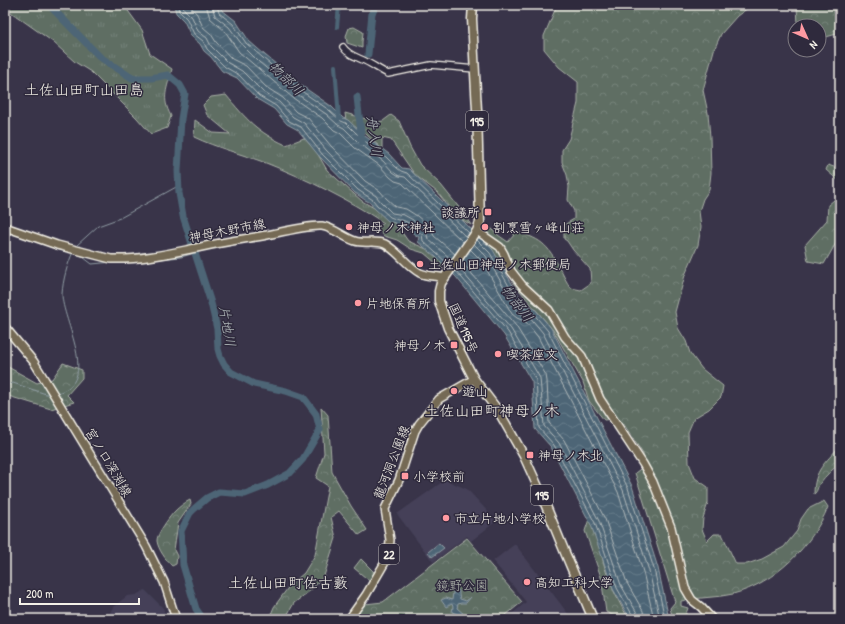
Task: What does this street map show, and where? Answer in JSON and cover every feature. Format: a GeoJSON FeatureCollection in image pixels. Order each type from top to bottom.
{"type":"FeatureCollection","features":[{"type":"Feature","properties":{"kind":"highway","name":"国道195号"},"geometry":{"type":"LineString","coordinates":[[474,5],[472,19],[480,222],[476,233],[441,283],[439,301],[448,328],[474,378],[499,412],[539,489],[593,619]]}},
{"type":"Feature","properties":{"kind":"main road","name":"神母木野市線"},"geometry":{"type":"LineString","coordinates":[[5,227],[57,245],[111,259],[119,259],[159,256],[320,226],[361,243],[384,244],[421,274],[430,276],[445,276]]}},
{"type":"Feature","properties":{"kind":"main road"},"geometry":{"type":"LineString","coordinates":[[476,233],[500,247],[511,271],[522,285],[549,310],[565,337],[582,356],[600,399],[643,464],[653,482],[671,527],[685,588],[692,600],[712,619]]}},
{"type":"Feature","properties":{"kind":"main road","name":"宮ノ口深渕線"},"geometry":{"type":"LineString","coordinates":[[5,327],[25,349],[52,390],[154,560],[164,582],[176,619]]}},
{"type":"Feature","properties":{"kind":"main road","name":"龍河洞公園線"},"geometry":{"type":"LineString","coordinates":[[349,619],[369,591],[387,559],[390,540],[385,509],[399,480],[419,424],[428,411],[443,395],[474,378]]}},
{"type":"Feature","properties":{"kind":"street"},"geometry":{"type":"LineString","coordinates":[[343,46],[344,50],[388,74],[431,65],[475,69]]}},
{"type":"Feature","properties":{"kind":"shaded area","name":"市立片地小学校"},"geometry":{"type":"Polygon","coordinates":[[[445,480],[467,489],[490,514],[495,522],[471,541],[467,536],[433,562],[397,514],[445,480]]]}},
{"type":"Feature","properties":{"kind":"shaded area","name":"高知工科大学"},"geometry":{"type":"Polygon","coordinates":[[[515,544],[572,619],[506,619],[526,602],[493,561],[515,544]]]}},
{"type":"Feature","properties":{"kind":"shaded area"},"geometry":{"type":"Polygon","coordinates":[[[145,590],[163,608],[167,619],[107,619],[113,607],[127,596],[136,595],[145,590]]]}},
{"type":"Feature","properties":{"kind":"green space"},"geometry":{"type":"Polygon","coordinates":[[[5,5],[119,5],[126,8],[142,30],[150,54],[172,69],[166,93],[166,104],[171,116],[167,128],[151,134],[91,72],[75,62],[53,42],[12,13],[5,5]]]}},
{"type":"Feature","properties":{"kind":"green space"},"geometry":{"type":"Polygon","coordinates":[[[557,5],[752,5],[737,16],[721,34],[714,50],[703,90],[708,113],[710,137],[711,173],[709,190],[703,199],[699,211],[701,227],[698,245],[685,275],[675,312],[678,328],[686,341],[690,353],[702,369],[723,386],[721,397],[709,409],[694,418],[688,432],[689,463],[695,478],[708,487],[708,503],[703,518],[702,529],[707,541],[714,534],[722,534],[736,564],[747,564],[762,559],[784,547],[797,531],[801,519],[808,509],[824,501],[828,507],[812,536],[802,549],[777,572],[748,589],[733,594],[681,601],[681,606],[688,608],[684,619],[673,619],[670,608],[675,602],[635,473],[644,466],[643,454],[623,423],[614,419],[604,420],[589,401],[583,382],[553,330],[514,284],[502,263],[481,243],[489,226],[508,242],[514,235],[513,231],[530,236],[542,243],[547,248],[556,260],[571,288],[581,290],[591,283],[590,269],[564,239],[564,225],[574,219],[574,211],[568,200],[569,187],[567,175],[562,162],[562,150],[569,139],[578,103],[578,82],[559,67],[544,49],[544,36],[557,5]]]}},
{"type":"Feature","properties":{"kind":"green space"},"geometry":{"type":"Polygon","coordinates":[[[797,5],[840,5],[840,33],[827,37],[827,18],[798,18],[797,5]]]}},
{"type":"Feature","properties":{"kind":"green space"},"geometry":{"type":"Polygon","coordinates":[[[354,27],[363,32],[362,48],[347,43],[346,36],[349,28],[354,27]]]}},
{"type":"Feature","properties":{"kind":"green space"},"geometry":{"type":"Polygon","coordinates":[[[226,95],[253,124],[276,140],[286,145],[304,138],[316,151],[327,170],[362,201],[381,212],[396,224],[408,241],[431,251],[445,264],[443,269],[424,253],[411,249],[397,240],[384,236],[377,228],[384,223],[341,198],[281,169],[194,137],[195,120],[213,133],[230,134],[207,115],[203,105],[211,97],[226,95]]]}},
{"type":"Feature","properties":{"kind":"green space"},"geometry":{"type":"Polygon","coordinates":[[[345,113],[377,122],[383,121],[391,115],[399,121],[410,147],[420,165],[441,185],[471,225],[456,216],[437,192],[415,175],[391,140],[382,138],[382,149],[366,134],[346,121],[345,113]]]}},
{"type":"Feature","properties":{"kind":"green space"},"geometry":{"type":"Polygon","coordinates":[[[828,165],[840,169],[840,182],[826,170],[828,165]]]}},
{"type":"Feature","properties":{"kind":"green space"},"geometry":{"type":"Polygon","coordinates":[[[840,195],[840,236],[824,264],[808,261],[805,245],[827,220],[828,205],[840,195]]]}},
{"type":"Feature","properties":{"kind":"green space"},"geometry":{"type":"Polygon","coordinates":[[[63,363],[82,370],[82,378],[67,395],[74,402],[51,409],[5,395],[5,369],[8,367],[37,383],[52,379],[63,363]]]}},
{"type":"Feature","properties":{"kind":"green space"},"geometry":{"type":"Polygon","coordinates":[[[321,407],[328,415],[332,472],[351,506],[367,530],[359,535],[339,511],[331,517],[336,538],[324,576],[311,590],[294,603],[285,619],[269,619],[274,607],[290,585],[304,573],[315,555],[328,486],[316,478],[324,453],[321,407]]]}},
{"type":"Feature","properties":{"kind":"green space"},"geometry":{"type":"Polygon","coordinates":[[[840,446],[840,463],[822,480],[814,494],[816,479],[821,467],[840,446]]]}},
{"type":"Feature","properties":{"kind":"green space"},"geometry":{"type":"Polygon","coordinates":[[[190,500],[191,504],[178,523],[174,550],[177,556],[176,564],[172,566],[161,551],[157,538],[173,513],[190,500]]]}},
{"type":"Feature","properties":{"kind":"green space"},"geometry":{"type":"Polygon","coordinates":[[[589,519],[597,537],[610,582],[629,619],[616,619],[614,616],[606,612],[601,577],[585,531],[589,519]]]}},
{"type":"Feature","properties":{"kind":"green space","name":"鏡野公園"},"geometry":{"type":"Polygon","coordinates":[[[467,538],[522,602],[501,619],[353,619],[365,604],[383,602],[467,538]]]}},
{"type":"Feature","properties":{"kind":"green space"},"geometry":{"type":"Polygon","coordinates":[[[361,559],[377,575],[372,583],[354,568],[361,559]]]}},
{"type":"Feature","properties":{"kind":"water","name":"物部川"},"geometry":{"type":"Polygon","coordinates":[[[174,5],[220,5],[222,10],[236,21],[249,41],[302,86],[331,106],[343,118],[348,120],[365,136],[389,154],[402,168],[409,169],[493,250],[524,305],[534,308],[551,328],[632,486],[658,568],[669,619],[630,619],[613,589],[591,525],[551,447],[535,429],[532,382],[504,335],[456,277],[418,242],[419,237],[401,223],[396,227],[395,223],[388,221],[374,208],[371,203],[355,193],[319,156],[298,130],[287,124],[274,109],[257,99],[237,78],[222,71],[204,51],[200,44],[191,36],[184,21],[176,13],[174,5]]]}},
{"type":"Feature","properties":{"kind":"water"},"geometry":{"type":"Polygon","coordinates":[[[439,543],[444,548],[432,557],[428,552],[439,543]]]}},
{"type":"Feature","properties":{"kind":"water"},"geometry":{"type":"Polygon","coordinates":[[[454,585],[459,591],[460,599],[466,601],[471,597],[466,603],[458,604],[457,608],[465,615],[464,619],[458,619],[457,614],[452,612],[452,604],[446,607],[441,600],[446,598],[452,600],[454,585]]]}},
{"type":"Feature","properties":{"kind":"waterway","name":"片地川"},"geometry":{"type":"LineString","coordinates":[[49,5],[100,57],[132,78],[151,78],[168,75],[180,85],[185,94],[181,119],[178,171],[179,193],[183,216],[211,303],[217,329],[218,349],[220,356],[224,364],[231,372],[254,384],[286,391],[303,397],[316,414],[320,430],[303,459],[290,473],[268,485],[245,494],[219,492],[207,498],[190,513],[181,531],[183,565],[196,609],[203,619]]}},
{"type":"Feature","properties":{"kind":"waterway"},"geometry":{"type":"LineString","coordinates":[[337,27],[339,5]]}},
{"type":"Feature","properties":{"kind":"waterway","name":"舟入川"},"geometry":{"type":"LineString","coordinates":[[368,54],[372,13],[377,5]]}},
{"type":"Feature","properties":{"kind":"waterway"},"geometry":{"type":"LineString","coordinates":[[335,66],[339,119]]}},
{"type":"Feature","properties":{"kind":"waterway","name":"舟入川"},"geometry":{"type":"LineString","coordinates":[[357,97],[362,142]]}},
{"type":"Feature","properties":{"kind":"waterway"},"geometry":{"type":"LineString","coordinates":[[76,246],[98,226],[120,218],[178,186]]}},
{"type":"Feature","properties":{"kind":"waterway"},"geometry":{"type":"LineString","coordinates":[[21,236],[72,253]]}},
{"type":"Feature","properties":{"kind":"waterway"},"geometry":{"type":"LineString","coordinates":[[57,393],[70,387],[76,377],[78,364],[62,294],[63,283],[73,252]]}},
{"type":"Feature","properties":{"kind":"waterway"},"geometry":{"type":"LineString","coordinates":[[148,260],[181,257],[195,253]]}},
{"type":"Feature","properties":{"kind":"waterway"},"geometry":{"type":"LineString","coordinates":[[79,254],[92,264],[113,262]]}},
{"type":"Feature","properties":{"kind":"waterway"},"geometry":{"type":"LineString","coordinates":[[5,386],[13,383],[50,394]]}},
{"type":"Feature","properties":{"kind":"place","name":"談議所"},"geometry":{"type":"Point","coordinates":[488,212]}},
{"type":"Feature","properties":{"kind":"place","name":"神母ノ木神社"},"geometry":{"type":"Point","coordinates":[349,227]}},
{"type":"Feature","properties":{"kind":"place","name":"割烹雪ヶ峰山荘"},"geometry":{"type":"Point","coordinates":[485,227]}},
{"type":"Feature","properties":{"kind":"place","name":"土佐山田神母ノ木郵便局"},"geometry":{"type":"Point","coordinates":[420,264]}},
{"type":"Feature","properties":{"kind":"place","name":"片地保育所"},"geometry":{"type":"Point","coordinates":[358,303]}},
{"type":"Feature","properties":{"kind":"place","name":"神母ノ木"},"geometry":{"type":"Point","coordinates":[454,345]}},
{"type":"Feature","properties":{"kind":"place","name":"喫茶座文"},"geometry":{"type":"Point","coordinates":[498,354]}},
{"type":"Feature","properties":{"kind":"place","name":"遊山"},"geometry":{"type":"Point","coordinates":[454,391]}},
{"type":"Feature","properties":{"kind":"place","name":"神母ノ木北"},"geometry":{"type":"Point","coordinates":[530,455]}},
{"type":"Feature","properties":{"kind":"place","name":"小学校前"},"geometry":{"type":"Point","coordinates":[405,476]}},
{"type":"Feature","properties":{"kind":"place","name":"市立片地小学校"},"geometry":{"type":"Point","coordinates":[446,518]}},
{"type":"Feature","properties":{"kind":"place","name":"高知工科大学"},"geometry":{"type":"Point","coordinates":[527,582]}},
{"type":"Feature","properties":{"kind":"district","name":"土佐山田町山田島"},"geometry":{"type":"Point","coordinates":[84,89]}},
{"type":"Feature","properties":{"kind":"district","name":"土佐山田町神母ノ木"},"geometry":{"type":"Point","coordinates":[492,410]}},
{"type":"Feature","properties":{"kind":"district","name":"土佐山田町佐古藪"},"geometry":{"type":"Point","coordinates":[288,582]}}]}
